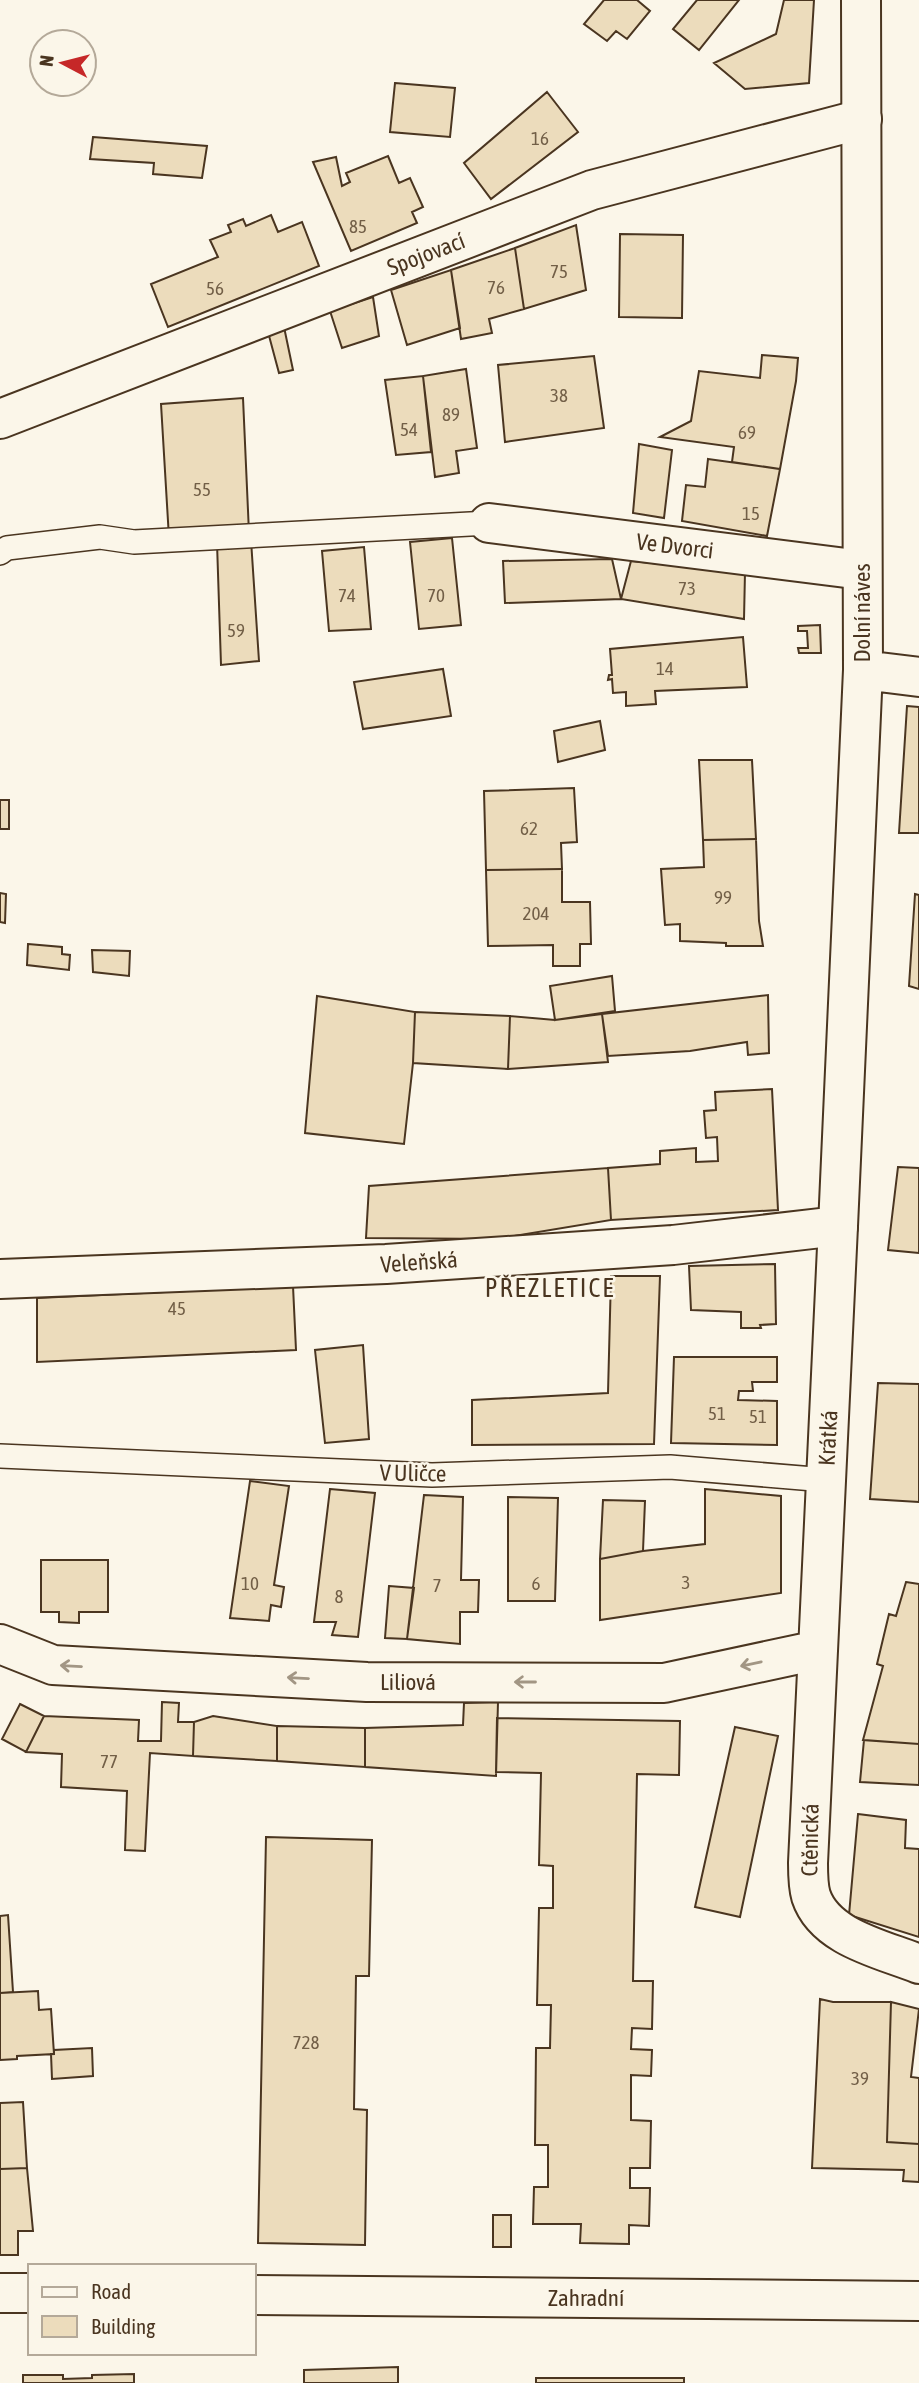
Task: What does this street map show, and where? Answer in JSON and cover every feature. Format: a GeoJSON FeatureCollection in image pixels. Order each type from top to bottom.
{"type":"FeatureCollection","features":[{"type":"Feature","properties":{"kind":"street","name":"Dolní náves"},"geometry":{"type":"LineString","coordinates":[[838,1226],[863,670],[861,0]]}},
{"type":"Feature","properties":{"kind":"street","name":"Spojovací"},"geometry":{"type":"LineString","coordinates":[[0,419],[592,190],[862,119]]}},
{"type":"Feature","properties":{"kind":"street","name":"Ve Dvorci"},"geometry":{"type":"LineString","coordinates":[[489,523],[862,570]]}},
{"type":"Feature","properties":{"kind":"street"},"geometry":{"type":"LineString","coordinates":[[863,670],[919,677]]}},
{"type":"Feature","properties":{"kind":"street","name":"Veleňská"},"geometry":{"type":"LineString","coordinates":[[0,1279],[386,1264],[673,1245],[838,1226]]}},
{"type":"Feature","properties":{"kind":"street","name":"Krátká"},"geometry":{"type":"LineString","coordinates":[[818,1650],[838,1226]]}},
{"type":"Feature","properties":{"kind":"street","name":"Liliová"},"geometry":{"type":"LineString","coordinates":[[0,1644],[53,1665],[368,1682],[664,1683],[818,1650]]}},
{"type":"Feature","properties":{"kind":"street","name":"Ctěnická"},"geometry":{"type":"LineString","coordinates":[[818,1650],[807,1863],[810,1894],[822,1919],[847,1935],[919,1964]]}},
{"type":"Feature","properties":{"kind":"street"},"geometry":{"type":"LineString","coordinates":[[0,2293],[28,2293]]}},
{"type":"Feature","properties":{"kind":"street","name":"Zahradní"},"geometry":{"type":"LineString","coordinates":[[256,2295],[919,2301]]}},
{"type":"Feature","properties":{"kind":"lane"},"geometry":{"type":"LineString","coordinates":[[0,553],[7,548],[100,537],[134,542],[489,523]]}},
{"type":"Feature","properties":{"kind":"lane","name":"V Uličce"},"geometry":{"type":"LineString","coordinates":[[0,1457],[432,1475],[670,1467],[825,1480]]}},
{"type":"Feature","properties":{"kind":"building"},"geometry":{"type":"Polygon","coordinates":[[[604,0],[637,0],[650,11],[627,39],[616,31],[607,41],[584,24],[604,0]]]}},
{"type":"Feature","properties":{"kind":"building"},"geometry":{"type":"Polygon","coordinates":[[[697,0],[739,0],[699,50],[673,29],[697,0]]]}},
{"type":"Feature","properties":{"kind":"building"},"geometry":{"type":"Polygon","coordinates":[[[784,0],[814,0],[809,83],[745,89],[714,63],[776,34],[784,0]]]}},
{"type":"Feature","properties":{"kind":"building"},"geometry":{"type":"Polygon","coordinates":[[[395,83],[455,88],[450,137],[390,132],[395,83]]]}},
{"type":"Feature","properties":{"kind":"building"},"geometry":{"type":"Polygon","coordinates":[[[547,92],[578,132],[491,199],[464,163],[547,92]]]}},
{"type":"Feature","properties":{"kind":"building"},"geometry":{"type":"Polygon","coordinates":[[[93,137],[207,146],[202,178],[153,174],[154,163],[90,159],[93,137]]]}},
{"type":"Feature","properties":{"kind":"building"},"geometry":{"type":"Polygon","coordinates":[[[388,156],[399,183],[410,178],[423,207],[412,212],[417,223],[351,251],[313,162],[336,157],[342,186],[350,182],[346,173],[388,156]]]}},
{"type":"Feature","properties":{"kind":"building"},"geometry":{"type":"Polygon","coordinates":[[[271,215],[278,232],[302,222],[319,266],[168,327],[151,284],[218,257],[210,240],[231,232],[228,225],[243,219],[246,226],[271,215]]]}},
{"type":"Feature","properties":{"kind":"building"},"geometry":{"type":"Polygon","coordinates":[[[576,225],[586,290],[524,309],[515,248],[576,225]]]}},
{"type":"Feature","properties":{"kind":"building"},"geometry":{"type":"Polygon","coordinates":[[[620,234],[683,235],[682,318],[619,317],[620,234]]]}},
{"type":"Feature","properties":{"kind":"building"},"geometry":{"type":"Polygon","coordinates":[[[515,248],[524,309],[489,319],[492,333],[461,339],[451,270],[515,248]]]}},
{"type":"Feature","properties":{"kind":"building"},"geometry":{"type":"Polygon","coordinates":[[[451,270],[460,328],[407,345],[391,290],[451,270]]]}},
{"type":"Feature","properties":{"kind":"building"},"geometry":{"type":"Polygon","coordinates":[[[373,297],[379,336],[342,348],[330,311],[373,297]]]}},
{"type":"Feature","properties":{"kind":"building"},"geometry":{"type":"Polygon","coordinates":[[[284,327],[293,370],[279,373],[268,332],[284,327]]]}},
{"type":"Feature","properties":{"kind":"building"},"geometry":{"type":"Polygon","coordinates":[[[762,355],[798,358],[780,469],[732,462],[734,447],[660,437],[691,421],[699,371],[760,378],[762,355]]]}},
{"type":"Feature","properties":{"kind":"building"},"geometry":{"type":"Polygon","coordinates":[[[594,356],[604,428],[505,442],[498,365],[594,356]]]}},
{"type":"Feature","properties":{"kind":"building"},"geometry":{"type":"Polygon","coordinates":[[[466,369],[477,448],[456,451],[459,473],[435,477],[423,376],[466,369]]]}},
{"type":"Feature","properties":{"kind":"building"},"geometry":{"type":"Polygon","coordinates":[[[423,376],[431,452],[396,455],[385,380],[423,376]]]}},
{"type":"Feature","properties":{"kind":"building"},"geometry":{"type":"Polygon","coordinates":[[[243,398],[249,533],[169,538],[161,404],[243,398]]]}},
{"type":"Feature","properties":{"kind":"building"},"geometry":{"type":"Polygon","coordinates":[[[639,444],[672,450],[664,518],[633,513],[639,444]]]}},
{"type":"Feature","properties":{"kind":"building"},"geometry":{"type":"Polygon","coordinates":[[[708,459],[780,469],[767,536],[682,521],[686,485],[705,487],[708,459]]]}},
{"type":"Feature","properties":{"kind":"building"},"geometry":{"type":"Polygon","coordinates":[[[452,538],[461,625],[419,629],[410,542],[452,538]]]}},
{"type":"Feature","properties":{"kind":"building"},"geometry":{"type":"Polygon","coordinates":[[[251,540],[259,661],[221,665],[217,543],[251,540]]]}},
{"type":"Feature","properties":{"kind":"building"},"geometry":{"type":"Polygon","coordinates":[[[364,547],[371,629],[329,631],[322,551],[364,547]]]}},
{"type":"Feature","properties":{"kind":"building"},"geometry":{"type":"Polygon","coordinates":[[[612,559],[621,599],[505,603],[503,561],[612,559]]]}},
{"type":"Feature","properties":{"kind":"building"},"geometry":{"type":"Polygon","coordinates":[[[631,561],[745,572],[744,619],[621,599],[631,561]]]}},
{"type":"Feature","properties":{"kind":"building"},"geometry":{"type":"Polygon","coordinates":[[[820,625],[821,653],[799,653],[798,648],[808,648],[807,631],[798,631],[798,626],[820,625]]]}},
{"type":"Feature","properties":{"kind":"building"},"geometry":{"type":"Polygon","coordinates":[[[743,637],[747,687],[655,691],[656,704],[626,706],[626,692],[613,693],[612,679],[608,680],[609,675],[612,675],[610,649],[743,637]]]}},
{"type":"Feature","properties":{"kind":"building"},"geometry":{"type":"Polygon","coordinates":[[[443,669],[451,716],[363,729],[354,682],[443,669]]]}},
{"type":"Feature","properties":{"kind":"building"},"geometry":{"type":"Polygon","coordinates":[[[907,706],[919,707],[919,833],[899,833],[907,706]]]}},
{"type":"Feature","properties":{"kind":"building"},"geometry":{"type":"Polygon","coordinates":[[[600,721],[605,750],[558,762],[554,731],[600,721]]]}},
{"type":"Feature","properties":{"kind":"building"},"geometry":{"type":"Polygon","coordinates":[[[699,760],[752,760],[756,839],[703,840],[699,760]]]}},
{"type":"Feature","properties":{"kind":"building"},"geometry":{"type":"Polygon","coordinates":[[[574,788],[577,842],[561,843],[562,869],[486,870],[484,791],[574,788]]]}},
{"type":"Feature","properties":{"kind":"building"},"geometry":{"type":"Polygon","coordinates":[[[0,800],[9,800],[9,829],[0,829],[0,800]]]}},
{"type":"Feature","properties":{"kind":"building"},"geometry":{"type":"Polygon","coordinates":[[[756,839],[759,921],[763,946],[726,946],[726,943],[680,941],[680,924],[665,925],[661,869],[704,867],[703,840],[756,839]]]}},
{"type":"Feature","properties":{"kind":"building"},"geometry":{"type":"Polygon","coordinates":[[[562,869],[562,902],[590,902],[591,944],[580,944],[580,966],[553,966],[553,945],[488,946],[486,870],[562,869]]]}},
{"type":"Feature","properties":{"kind":"building"},"geometry":{"type":"Polygon","coordinates":[[[0,893],[6,894],[5,923],[0,922],[0,893]]]}},
{"type":"Feature","properties":{"kind":"building"},"geometry":{"type":"Polygon","coordinates":[[[915,894],[919,895],[919,989],[909,986],[915,894]]]}},
{"type":"Feature","properties":{"kind":"building"},"geometry":{"type":"Polygon","coordinates":[[[28,944],[62,947],[62,954],[70,955],[69,970],[27,965],[28,944]]]}},
{"type":"Feature","properties":{"kind":"building"},"geometry":{"type":"Polygon","coordinates":[[[92,950],[130,951],[129,976],[93,972],[92,950]]]}},
{"type":"Feature","properties":{"kind":"building"},"geometry":{"type":"Polygon","coordinates":[[[612,976],[615,1011],[555,1020],[550,986],[612,976]]]}},
{"type":"Feature","properties":{"kind":"building"},"geometry":{"type":"Polygon","coordinates":[[[768,995],[769,1053],[748,1055],[747,1042],[690,1051],[608,1056],[602,1014],[768,995]]]}},
{"type":"Feature","properties":{"kind":"building"},"geometry":{"type":"Polygon","coordinates":[[[317,996],[415,1012],[413,1063],[404,1144],[305,1133],[317,996]]]}},
{"type":"Feature","properties":{"kind":"building"},"geometry":{"type":"Polygon","coordinates":[[[415,1012],[510,1016],[508,1069],[413,1063],[415,1012]]]}},
{"type":"Feature","properties":{"kind":"building"},"geometry":{"type":"Polygon","coordinates":[[[602,1014],[608,1062],[508,1069],[510,1016],[555,1020],[602,1014]]]}},
{"type":"Feature","properties":{"kind":"building"},"geometry":{"type":"Polygon","coordinates":[[[772,1089],[778,1210],[611,1220],[608,1168],[660,1164],[660,1151],[696,1148],[696,1162],[718,1161],[717,1137],[706,1138],[704,1111],[716,1110],[715,1092],[772,1089]]]}},
{"type":"Feature","properties":{"kind":"building"},"geometry":{"type":"Polygon","coordinates":[[[898,1167],[919,1168],[919,1253],[888,1250],[898,1167]]]}},
{"type":"Feature","properties":{"kind":"building"},"geometry":{"type":"Polygon","coordinates":[[[608,1168],[611,1220],[496,1239],[366,1238],[369,1186],[608,1168]]]}},
{"type":"Feature","properties":{"kind":"building"},"geometry":{"type":"Polygon","coordinates":[[[775,1264],[776,1324],[760,1325],[761,1328],[741,1328],[741,1312],[691,1310],[689,1266],[775,1264]]]}},
{"type":"Feature","properties":{"kind":"building"},"geometry":{"type":"Polygon","coordinates":[[[611,1276],[660,1276],[654,1444],[472,1445],[472,1400],[608,1393],[611,1276]]]}},
{"type":"Feature","properties":{"kind":"building"},"geometry":{"type":"Polygon","coordinates":[[[293,1286],[296,1350],[37,1362],[37,1298],[293,1286]]]}},
{"type":"Feature","properties":{"kind":"building"},"geometry":{"type":"Polygon","coordinates":[[[363,1345],[369,1439],[325,1443],[315,1350],[363,1345]]]}},
{"type":"Feature","properties":{"kind":"building"},"geometry":{"type":"Polygon","coordinates":[[[674,1357],[777,1357],[777,1382],[752,1382],[753,1391],[739,1391],[738,1400],[777,1401],[777,1445],[671,1443],[674,1357]]]}},
{"type":"Feature","properties":{"kind":"building"},"geometry":{"type":"Polygon","coordinates":[[[878,1383],[919,1384],[919,1502],[870,1499],[878,1383]]]}},
{"type":"Feature","properties":{"kind":"building"},"geometry":{"type":"Polygon","coordinates":[[[250,1481],[289,1486],[274,1585],[284,1587],[281,1607],[271,1605],[269,1621],[230,1618],[250,1481]]]}},
{"type":"Feature","properties":{"kind":"building"},"geometry":{"type":"Polygon","coordinates":[[[330,1489],[375,1493],[358,1637],[332,1635],[336,1622],[314,1622],[330,1489]]]}},
{"type":"Feature","properties":{"kind":"building"},"geometry":{"type":"Polygon","coordinates":[[[705,1489],[781,1496],[781,1593],[600,1620],[600,1559],[705,1544],[705,1489]]]}},
{"type":"Feature","properties":{"kind":"building"},"geometry":{"type":"Polygon","coordinates":[[[424,1495],[463,1497],[461,1580],[479,1580],[478,1612],[460,1612],[460,1644],[407,1639],[424,1495]]]}},
{"type":"Feature","properties":{"kind":"building"},"geometry":{"type":"Polygon","coordinates":[[[508,1497],[558,1498],[555,1601],[508,1601],[508,1497]]]}},
{"type":"Feature","properties":{"kind":"building"},"geometry":{"type":"Polygon","coordinates":[[[603,1500],[645,1501],[643,1551],[600,1559],[603,1500]]]}},
{"type":"Feature","properties":{"kind":"building"},"geometry":{"type":"Polygon","coordinates":[[[41,1560],[108,1560],[108,1612],[79,1612],[79,1623],[59,1622],[59,1612],[41,1612],[41,1560]]]}},
{"type":"Feature","properties":{"kind":"building"},"geometry":{"type":"Polygon","coordinates":[[[906,1582],[919,1584],[919,1744],[863,1740],[883,1666],[877,1664],[889,1614],[896,1616],[906,1582]]]}},
{"type":"Feature","properties":{"kind":"building"},"geometry":{"type":"Polygon","coordinates":[[[389,1586],[414,1588],[407,1639],[385,1638],[389,1586]]]}},
{"type":"Feature","properties":{"kind":"building"},"geometry":{"type":"Polygon","coordinates":[[[162,1702],[179,1703],[178,1722],[194,1722],[193,1756],[150,1753],[145,1851],[125,1850],[127,1791],[61,1787],[62,1754],[26,1752],[44,1716],[139,1720],[138,1741],[161,1741],[162,1702]]]}},
{"type":"Feature","properties":{"kind":"building"},"geometry":{"type":"Polygon","coordinates":[[[498,1702],[496,1776],[365,1767],[365,1728],[463,1725],[464,1703],[498,1702]]]}},
{"type":"Feature","properties":{"kind":"building"},"geometry":{"type":"Polygon","coordinates":[[[20,1704],[44,1716],[26,1752],[2,1739],[20,1704]]]}},
{"type":"Feature","properties":{"kind":"building"},"geometry":{"type":"Polygon","coordinates":[[[213,1716],[277,1726],[277,1761],[193,1756],[194,1722],[213,1716]]]}},
{"type":"Feature","properties":{"kind":"building"},"geometry":{"type":"Polygon","coordinates":[[[497,1718],[680,1721],[679,1775],[637,1774],[633,1981],[653,1981],[652,2029],[632,2028],[631,2049],[652,2050],[651,2076],[631,2075],[631,2120],[651,2121],[650,2168],[630,2168],[630,2188],[650,2188],[649,2226],[629,2225],[629,2244],[580,2243],[581,2224],[533,2224],[534,2187],[548,2187],[548,2145],[535,2145],[536,2048],[550,2048],[551,2005],[537,2005],[539,1908],[553,1908],[553,1866],[539,1865],[541,1773],[496,1772],[497,1718]]]}},
{"type":"Feature","properties":{"kind":"building"},"geometry":{"type":"Polygon","coordinates":[[[277,1726],[365,1728],[365,1767],[277,1761],[277,1726]]]}},
{"type":"Feature","properties":{"kind":"building"},"geometry":{"type":"Polygon","coordinates":[[[735,1727],[778,1736],[740,1917],[695,1907],[735,1727]]]}},
{"type":"Feature","properties":{"kind":"building"},"geometry":{"type":"Polygon","coordinates":[[[864,1740],[919,1744],[919,1785],[860,1782],[864,1740]]]}},
{"type":"Feature","properties":{"kind":"building"},"geometry":{"type":"Polygon","coordinates":[[[858,1814],[906,1820],[905,1848],[919,1849],[919,1937],[849,1915],[858,1814]]]}},
{"type":"Feature","properties":{"kind":"building"},"geometry":{"type":"Polygon","coordinates":[[[266,1837],[372,1840],[369,1976],[356,1976],[354,2109],[367,2110],[365,2245],[258,2243],[266,1837]]]}},
{"type":"Feature","properties":{"kind":"building"},"geometry":{"type":"Polygon","coordinates":[[[8,1915],[13,1992],[0,1993],[0,1916],[8,1915]]]}},
{"type":"Feature","properties":{"kind":"building"},"geometry":{"type":"Polygon","coordinates":[[[38,1991],[39,2010],[51,2009],[54,2054],[0,2060],[0,1993],[38,1991]]]}},
{"type":"Feature","properties":{"kind":"building"},"geometry":{"type":"Polygon","coordinates":[[[820,1999],[833,2002],[891,2002],[887,2142],[919,2144],[919,2182],[903,2181],[904,2170],[812,2168],[820,1999]]]}},
{"type":"Feature","properties":{"kind":"building"},"geometry":{"type":"Polygon","coordinates":[[[891,2002],[919,2009],[911,2077],[919,2078],[919,2144],[887,2142],[891,2002]]]}},
{"type":"Feature","properties":{"kind":"building"},"geometry":{"type":"Polygon","coordinates":[[[92,2048],[93,2076],[52,2079],[51,2054],[54,2054],[54,2050],[92,2048]]]}},
{"type":"Feature","properties":{"kind":"building"},"geometry":{"type":"Polygon","coordinates":[[[23,2102],[27,2168],[0,2169],[0,2103],[23,2102]]]}},
{"type":"Feature","properties":{"kind":"building"},"geometry":{"type":"Polygon","coordinates":[[[27,2168],[33,2231],[18,2231],[18,2255],[0,2255],[0,2169],[27,2168]]]}},
{"type":"Feature","properties":{"kind":"building"},"geometry":{"type":"Polygon","coordinates":[[[493,2215],[511,2215],[511,2247],[493,2247],[493,2215]]]}},
{"type":"Feature","properties":{"kind":"building"},"geometry":{"type":"Polygon","coordinates":[[[398,2367],[398,2383],[304,2383],[304,2370],[398,2367]]]}},
{"type":"Feature","properties":{"kind":"building"},"geometry":{"type":"Polygon","coordinates":[[[134,2374],[134,2383],[23,2383],[23,2375],[63,2375],[63,2379],[134,2374]]]}},
{"type":"Feature","properties":{"kind":"building"},"geometry":{"type":"Polygon","coordinates":[[[536,2378],[684,2378],[684,2383],[536,2383],[536,2378]]]}},
{"type":"Feature","properties":{"kind":"district","name":"PŘEZLETICE"},"geometry":{"type":"Point","coordinates":[550,1288]}}]}
